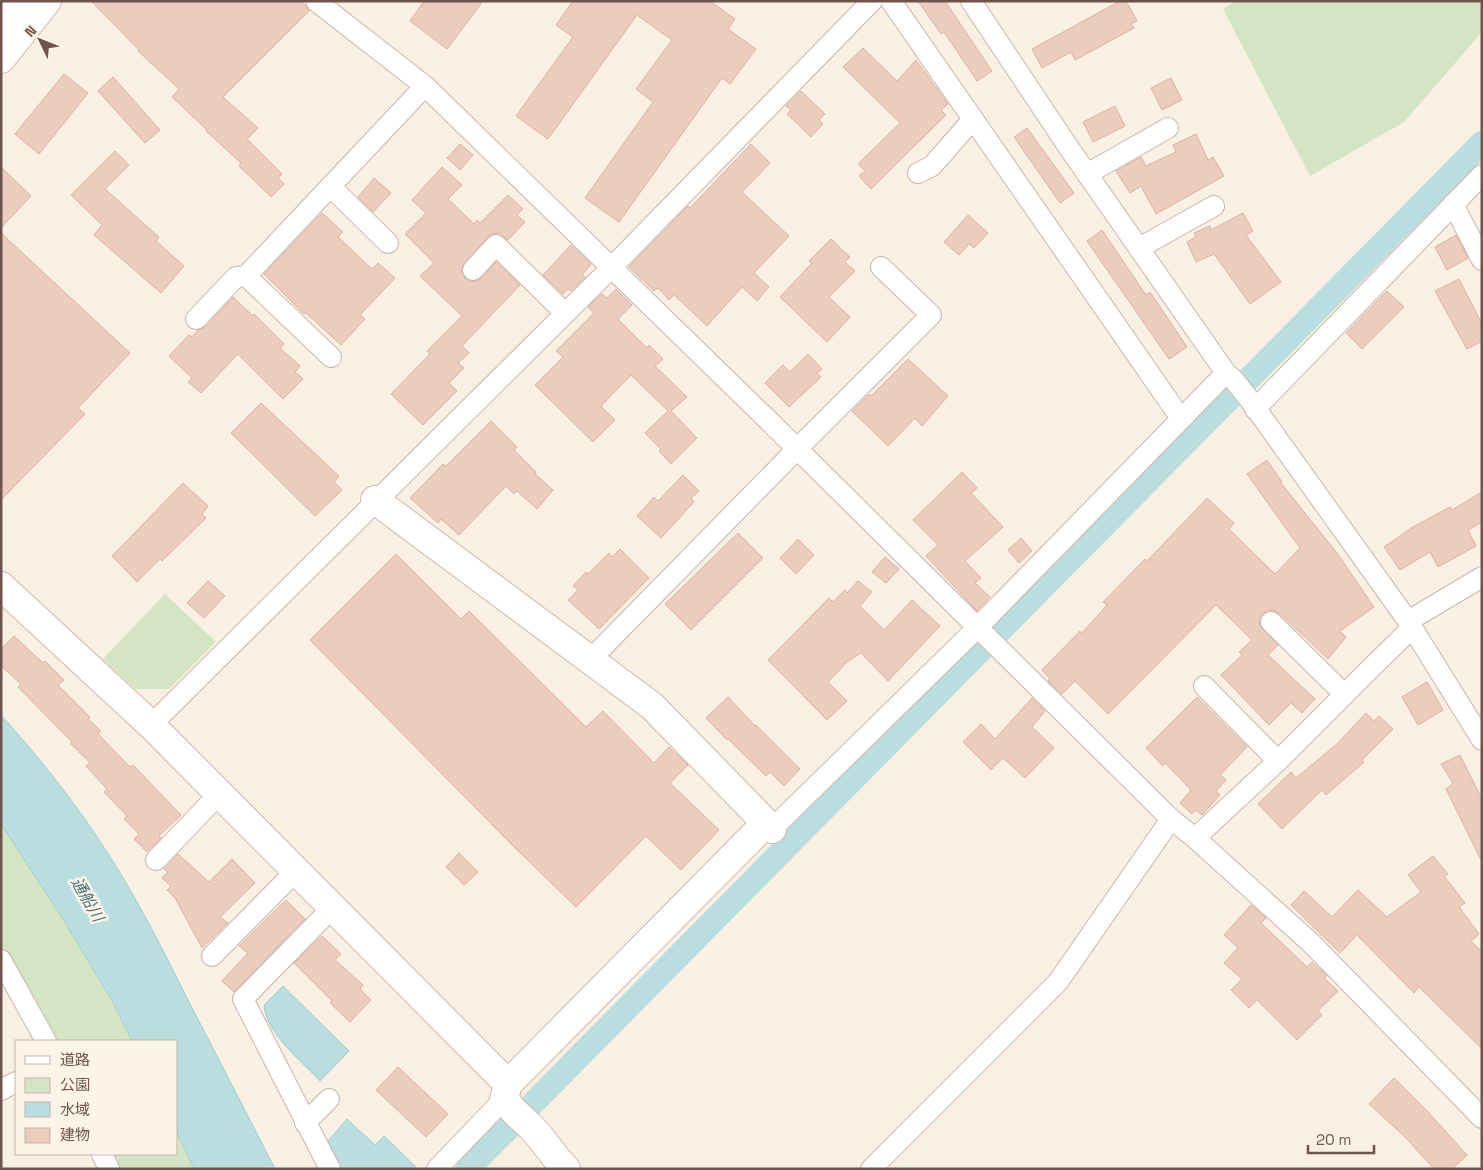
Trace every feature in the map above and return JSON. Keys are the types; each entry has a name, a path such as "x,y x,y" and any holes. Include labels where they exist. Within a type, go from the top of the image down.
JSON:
{"street":[{"path":"1,23 18,1"},
{"path":"1,59 48,1"},
{"path":"316,1 425,86 1171,819 1195,838 1312,944 1482,1118"},
{"path":"151,725 375,500 611,268 872,1"},
{"path":"891,1 1175,410"},
{"path":"971,1 1087,174 1229,376 1252,404 1372,569 1410,625 1482,740"},
{"path":"196,318 236,277 246,276 331,188 425,86"},
{"path":"918,173 932,166 973,119"},
{"path":"1087,174 1168,128"},
{"path":"1252,404 1482,175"},
{"path":"331,188 388,243"},
{"path":"1453,204 1482,260"},
{"path":"1139,248 1214,206"},
{"path":"473,270 496,245 565,313"},
{"path":"590,660 796,449 931,315 881,267"},
{"path":"246,276 331,357"},
{"path":"437,1169 769,826 977,628 1229,376"},
{"path":"375,500 652,706 769,826"},
{"path":"1195,838 1278,761 1410,625 1482,577"},
{"path":"1,586 151,725 333,907 507,1096 566,1169"},
{"path":"1271,622 1344,694"},
{"path":"1204,686 1278,761"},
{"path":"156,860 219,794"},
{"path":"871,1169 1058,982 1171,819"},
{"path":"212,956 296,870"},
{"path":"330,1169 305,1124 244,1000 333,907"},
{"path":"1,960 45,1040"},
{"path":"1,1090 15,1083"},
{"path":"305,1124 329,1099"}],"green space":[{"path":"1236,1 1482,1 1482,32 1404,122 1310,176 1223,9"},
{"path":"165,594 216,642 169,689 135,689 103,659"},
{"path":"1,824 61,916 112,1002 131,1040 50,1040 1,959"},
{"path":"178,1135 194,1169 110,1169 103,1155 178,1155"}],"water":[{"name":"通船川","path":"1,715 62,788 121,874 156,937 275,1169 194,1169 178,1135 178,1040 132,1040 112,1001 61,916 1,824"},
{"path":"283,986 349,1051 320,1081 277,1036 266,1015 264,1005"},
{"path":"347,1119 375,1145 384,1136 417,1168 341,1169 328,1141"}],"building":[{"path":"91,1 301,1 306,6 309,11 223,97 258,128 247,139 282,174 278,178 284,184 271,197 239,166 241,163 172,97 179,89 138,51"},
{"path":"424,1 483,1 447,49 410,21"},
{"path":"573,1 710,1 735,19 728,29 756,49 730,84 722,78 619,222 585,198 653,102 636,89 672,40 637,15 548,139 516,116 573,37 556,25"},
{"path":"918,1 945,1 992,71 977,81 944,32 941,34"},
{"path":"1120,1 1126,1 1137,21 1131,24 1134,28 1075,60 1071,52 1042,68 1032,49"},
{"path":"863,48 897,81 916,60 948,104 941,110 946,115 871,189 859,176 865,171 858,164 900,123 843,67"},
{"path":"64,74 88,93 39,154 15,134"},
{"path":"113,77 160,130 145,143 98,91"},
{"path":"1171,78 1182,100 1162,110 1151,88"},
{"path":"801,91 825,114 819,120 823,124 811,137 787,114 791,110 786,106"},
{"path":"1115,106 1125,126 1093,142 1083,122"},
{"path":"1027,128 1074,193 1060,203 1014,137"},
{"path":"1196,134 1208,160 1213,157 1224,176 1156,214 1141,186 1130,193 1116,171 1141,157 1146,166 1176,152 1173,145"},
{"path":"460,144 473,155 460,170 447,158"},
{"path":"751,144 770,163 742,192 789,236 754,273 769,287 757,301 742,287 707,326 674,295 669,300 658,288 654,291 629,267 688,206 690,208"},
{"path":"115,151 129,165 105,189 159,237 156,241 184,266 161,293 94,235 102,225 71,195"},
{"path":"1,167 31,196 1,228"},
{"path":"442,167 462,185 448,199 474,224 477,220 480,223 508,195 523,209 517,215 525,222 508,240 498,233 488,237 462,267 462,273 465,278 470,281 476,281 482,278 496,262 520,285 462,346 469,353 458,363 464,368 449,383 457,391 423,425 391,394 430,354 427,351 462,316 420,276 434,263 405,234 426,213 412,200"},
{"path":"374,178 391,193 373,212 358,197"},
{"path":"322,213 343,232 338,237 372,269 378,263 395,278 360,315 365,319 341,345 306,313 304,314 264,274"},
{"path":"1243,213 1253,231 1246,235 1281,282 1250,304 1214,254 1196,262 1187,242 1196,237 1194,233 1210,226 1211,230"},
{"path":"968,215 988,233 974,248 969,244 959,255 944,242"},
{"path":"1102,230 1146,295 1150,292 1187,347 1169,359 1087,241"},
{"path":"1,233 130,353 78,408 85,414 1,500"},
{"path":"1456,235 1468,258 1447,270 1435,247"},
{"path":"831,239 850,257 845,262 855,271 829,297 850,317 827,342 780,297 812,263 809,261"},
{"path":"571,245 591,264 582,275 585,277 571,291 568,289 563,294 543,275"},
{"path":"1459,279 1482,324 1482,341 1467,349 1435,291"},
{"path":"616,289 632,305 618,319 647,348 649,345 663,359 655,366 687,397 671,411 697,438 671,464 659,451 661,449 645,433 668,411 631,375 601,406 615,420 593,442 535,385 563,357 556,351 594,313 588,307 602,294 607,298"},
{"path":"1387,291 1404,307 1362,349 1346,333"},
{"path":"233,297 253,316 254,314 284,344 280,348 300,366 295,372 303,379 283,399 238,354 201,393 188,382 192,378 169,356 189,335 192,337 198,330 205,327"},
{"path":"808,354 822,369 817,373 821,377 789,407 765,383 783,365 790,372"},
{"path":"908,359 948,396 922,426 915,418 888,446 852,411 869,394 871,396"},
{"path":"261,403 339,476 334,482 342,490 315,516 231,433"},
{"path":"491,421 517,447 514,450 536,472 535,474 553,490 537,509 517,491 514,494 506,486 459,535 441,519 438,523 410,498 443,464 446,466"},
{"path":"1267,460 1281,483 1337,553 1374,607 1340,631 1346,637 1328,659 1279,613 1268,610 1262,614 1259,619 1260,626 1278,645 1268,655 1315,699 1302,713 1291,703 1269,725 1221,675 1242,655 1239,652 1252,640 1216,605 1108,714 1075,681 1062,694 1048,681 1050,679 1042,670 1080,631 1082,633 1107,605 1103,602 1145,559 1147,561 1207,498 1234,523 1229,529 1275,574 1300,548 1247,474"},
{"path":"962,472 977,488 971,493 1003,527 965,561 981,578 975,583 990,597 977,611 926,556 938,545 913,520"},
{"path":"683,475 699,491 691,498 694,502 661,538 637,516 654,497 658,501"},
{"path":"183,483 208,506 202,514 206,518 162,561 160,559 137,582 112,556"},
{"path":"1482,492 1482,522 1468,530 1476,546 1438,567 1430,552 1400,570 1384,547 1413,527 1450,507 1452,510"},
{"path":"738,533 763,558 691,630 665,604"},
{"path":"1021,538 1032,551 1019,563 1008,550"},
{"path":"798,539 814,555 796,574 780,558"},
{"path":"620,549 649,578 599,629 568,600 578,590 573,586 586,572 588,574 609,553 612,557"},
{"path":"396,554 461,619 469,611 586,727 603,711 654,763 669,747 688,765 670,783 719,830 681,870 646,836 576,907 514,847 310,640"},
{"path":"885,557 899,569 886,583 872,572"},
{"path":"208,581 225,596 204,618 187,603"},
{"path":"858,581 872,592 860,606 884,630 912,600 940,626 888,681 861,653 847,662 828,682 847,701 827,720 768,660 829,598 833,602 845,590 847,593"},
{"path":"14,636 43,663 45,661 64,680 58,685 90,717 88,719 101,731 98,734 130,767 133,765 181,815 159,836 161,838 147,852 134,839 139,834 124,819 127,816 104,792 107,789 86,766 90,763 18,687 21,684 1,666 1,649"},
{"path":"1427,682 1443,710 1418,725 1402,697"},
{"path":"728,697 800,769 784,786 770,772 766,776 706,718"},
{"path":"1197,697 1247,747 1220,775 1226,780 1216,791 1220,795 1202,815 1196,810 1192,814 1180,803 1191,790 1165,763 1163,766 1146,748"},
{"path":"1032,698 1045,711 1032,727 1054,748 1025,778 1003,758 991,770 963,742 981,724 995,739"},
{"path":"1366,713 1374,721 1379,716 1393,729 1362,760 1364,762 1326,795 1322,790 1282,829 1258,804 1291,772 1296,778 1338,743"},
{"path":"1460,755 1482,799 1482,862 1446,789 1453,783 1441,764"},
{"path":"459,853 478,872 464,885 446,867"},
{"path":"178,854 209,882 232,859 255,883 220,917 228,923 202,948 175,898 167,890 171,886 162,878 168,872 164,869"},
{"path":"1433,856 1448,874 1444,876 1465,903 1459,907 1479,934 1471,941 1482,952 1482,1049 1419,987 1414,993 1357,935 1340,953 1291,905 1304,891 1332,917 1358,890 1387,917 1421,892 1408,875"},
{"path":"286,900 305,919 234,992 222,981 248,953 239,946"},
{"path":"1251,905 1266,918 1261,923 1307,967 1312,962 1327,976 1324,978 1338,991 1318,1011 1322,1015 1297,1040 1257,1000 1249,1008 1231,990 1242,979 1224,963 1238,948 1224,935"},
{"path":"322,936 341,954 335,960 363,985 360,989 371,1000 350,1022 294,963"},
{"path":"398,1067 448,1114 426,1137 376,1090"},
{"path":"1394,1078 1467,1155 1452,1169 1434,1169 1405,1137 1369,1104"}],"waterway":[{"path":"468,1169 1482,143"}]}
